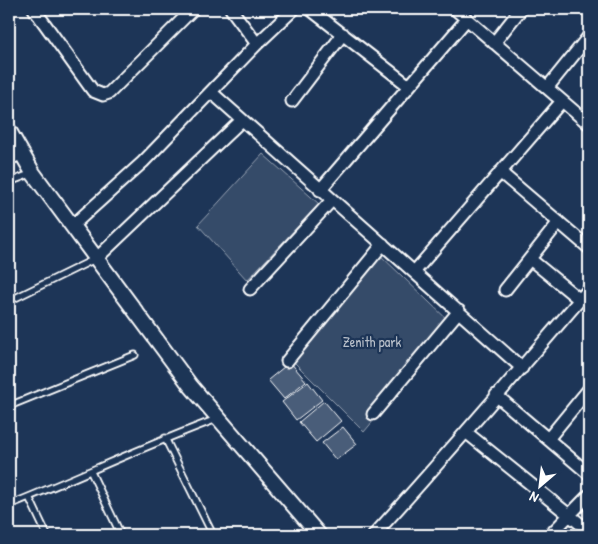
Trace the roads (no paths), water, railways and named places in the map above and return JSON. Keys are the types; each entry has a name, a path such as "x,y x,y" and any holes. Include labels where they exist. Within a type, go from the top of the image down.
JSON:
{"street":[{"path":"34,9 93,91 103,95 109,93 193,9"},
{"path":"231,9 256,44"},
{"path":"72,226 143,162 256,44 294,9"},
{"path":"310,9 409,86"},
{"path":"455,9 589,124"},
{"path":"494,43 522,9"},
{"path":"320,190 467,19"},
{"path":"292,101 343,34"},
{"path":"547,88 589,36"},
{"path":"211,92 320,190 415,271 522,368"},
{"path":"415,271 562,101"},
{"path":"97,258 242,120"},
{"path":"9,130 33,173 217,418 319,535"},
{"path":"500,172 589,248"},
{"path":"250,289 332,200"},
{"path":"505,290 559,222"},
{"path":"287,361 383,244"},
{"path":"530,259 580,300"},
{"path":"374,535 467,433 496,395 522,368 589,289"},
{"path":"373,414 459,311"},
{"path":"548,439 589,389"},
{"path":"496,395 589,474"},
{"path":"467,433 572,515 589,531"},
{"path":"550,535 572,515 589,495"}],"lane":[{"path":"9,162 24,156"},
{"path":"9,182 33,173"},
{"path":"9,301 97,258"},
{"path":"9,406 135,355"},
{"path":"9,505 91,472 165,438 217,418"},
{"path":"165,438 213,535"},
{"path":"91,472 121,535"},
{"path":"29,497 47,535"}],"park label":[{"name":"Zenith park","path":"372,342"}]}
